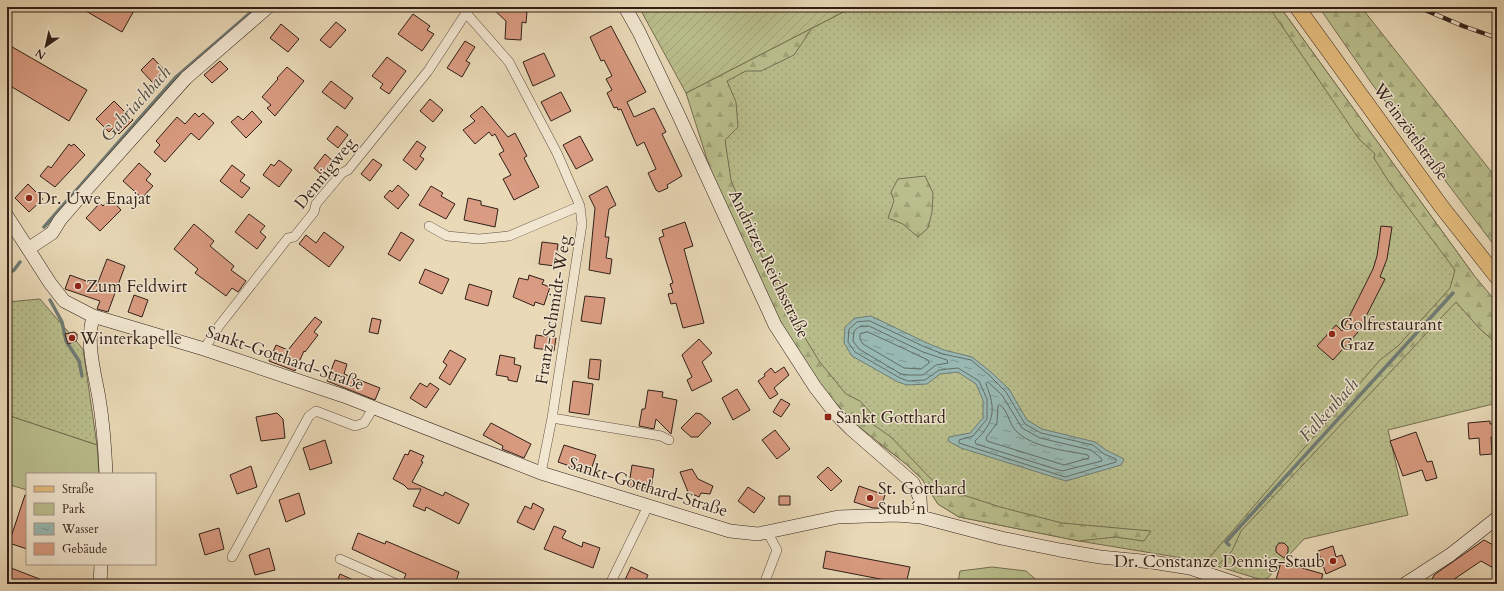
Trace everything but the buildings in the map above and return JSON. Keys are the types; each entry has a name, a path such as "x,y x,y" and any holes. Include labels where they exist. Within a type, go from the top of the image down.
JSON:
{"main road":[{"path":"28,249 52,233 60,220 186,78 268,7"},
{"name":"Andritzer Reichsstraße","path":"625,7 639,32 679,116 775,325 815,387 835,412 851,429 913,482 920,498 921,517"},
{"name":"Weinzöttlstraße","path":"1297,7 1441,206 1497,277"},
{"name":"Sankt-Gotthard-Straße","path":"7,216 50,283 64,301 93,316 204,349 374,407 502,459 541,473 730,531 744,533 768,533 822,519 845,516 896,515 921,517"},
{"path":"93,316 90,338 91,359 102,420 106,473"},
{"path":"921,517 1001,538 1053,549 1190,568 1238,584"},
{"path":"1405,584 1450,555 1497,518"},
{"path":"100,584 101,565"}],"street":[{"name":"Franz-Schmidt-Weg","path":"468,10 509,62 557,153 580,206 582,224 552,418 541,473"},
{"name":"Dennigweg","path":"204,349 219,326 288,238 294,237 314,212 316,204 342,173 348,170 428,71 468,10"},
{"name":"Franz-Schmidt-Weg","path":"429,226 447,236 479,239 509,236 580,206"},
{"name":"Sankt-Gotthard-Straße","path":"232,557 309,416 316,411 355,426 364,423 374,407"},
{"path":"552,418 661,436 669,440"},
{"path":"610,584 648,506"},
{"path":"764,584 777,550 768,533"},
{"path":"340,559 397,584"}],"green space":[{"path":"639,7 853,7 686,93"},
{"path":"853,7 1280,7 1473,274 1479,328 1497,344 1497,403 1388,430 1408,515 1304,539 1265,581 1217,566 1203,565 1188,559 1079,541 959,517 938,504 922,479 906,464 880,444 816,381 686,93"},
{"path":"1269,7 1280,7 1473,274 1497,303 1497,344 1479,328 1456,302 1241,531 1232,551 1217,566 1203,565 1380,360 1398,346 1450,288 1455,270 1389,182 1374,158 1375,154 1359,139"},
{"path":"1319,7 1361,7 1497,179 1497,249 1372,84"},
{"path":"812,28 794,55 761,71 746,71 727,81 736,102 738,127 725,140 731,180 759,250 790,313 819,361 846,394 860,401 871,413 868,421 891,437 930,478 945,489 1000,507 1062,523 1151,531 1144,541 1115,537 1079,541 959,517 938,504 922,479 906,464 853,422 816,381 779,319 713,178 686,93"},
{"path":"925,176 933,193 932,212 928,228 918,237 903,224 888,218 894,201 891,192 898,179"},
{"path":"40,299 83,349 97,445 7,415 7,302"},
{"path":"7,415 97,445 99,473 26,473 26,490 7,484"},
{"path":"992,567 1026,571 1041,584 959,584 958,582 960,571"}],"water":[{"path":"871,316 944,350 972,357 1009,389 1027,420 1042,429 1095,442 1106,450 1124,459 1121,465 1066,481 961,448 948,441 949,437 970,433 983,418 983,400 976,384 958,372 940,374 927,384 907,385 898,382 852,356 844,343 845,327 855,318"}],"waterway":[{"name":"Gabriachbach","path":"44,227 176,77 257,7"},
{"name":"Gabriachbach","path":"7,274 14,270 20,262"},
{"name":"Falkenbach","path":"1229,545 1226,542 1453,293"},
{"path":"50,300 62,322 66,341 79,361 82,376"}],"railway":[{"path":"1418,7 1463,26 1497,38"}],"place":[{"name":"Dr. Uwe Enajat","path":"29,198"},
{"name":"Zum Feldwirt","path":"78,286"},
{"name":"Golfrestaurant Graz","path":"1332,334"},
{"name":"Winterkapelle","path":"72,338"},
{"name":"Sankt Gotthard","path":"828,417"},
{"name":"St. Gotthard Stub´n","path":"870,498"},
{"name":"Dr. Constanze Dennig-Staub","path":"1333,561"}]}
